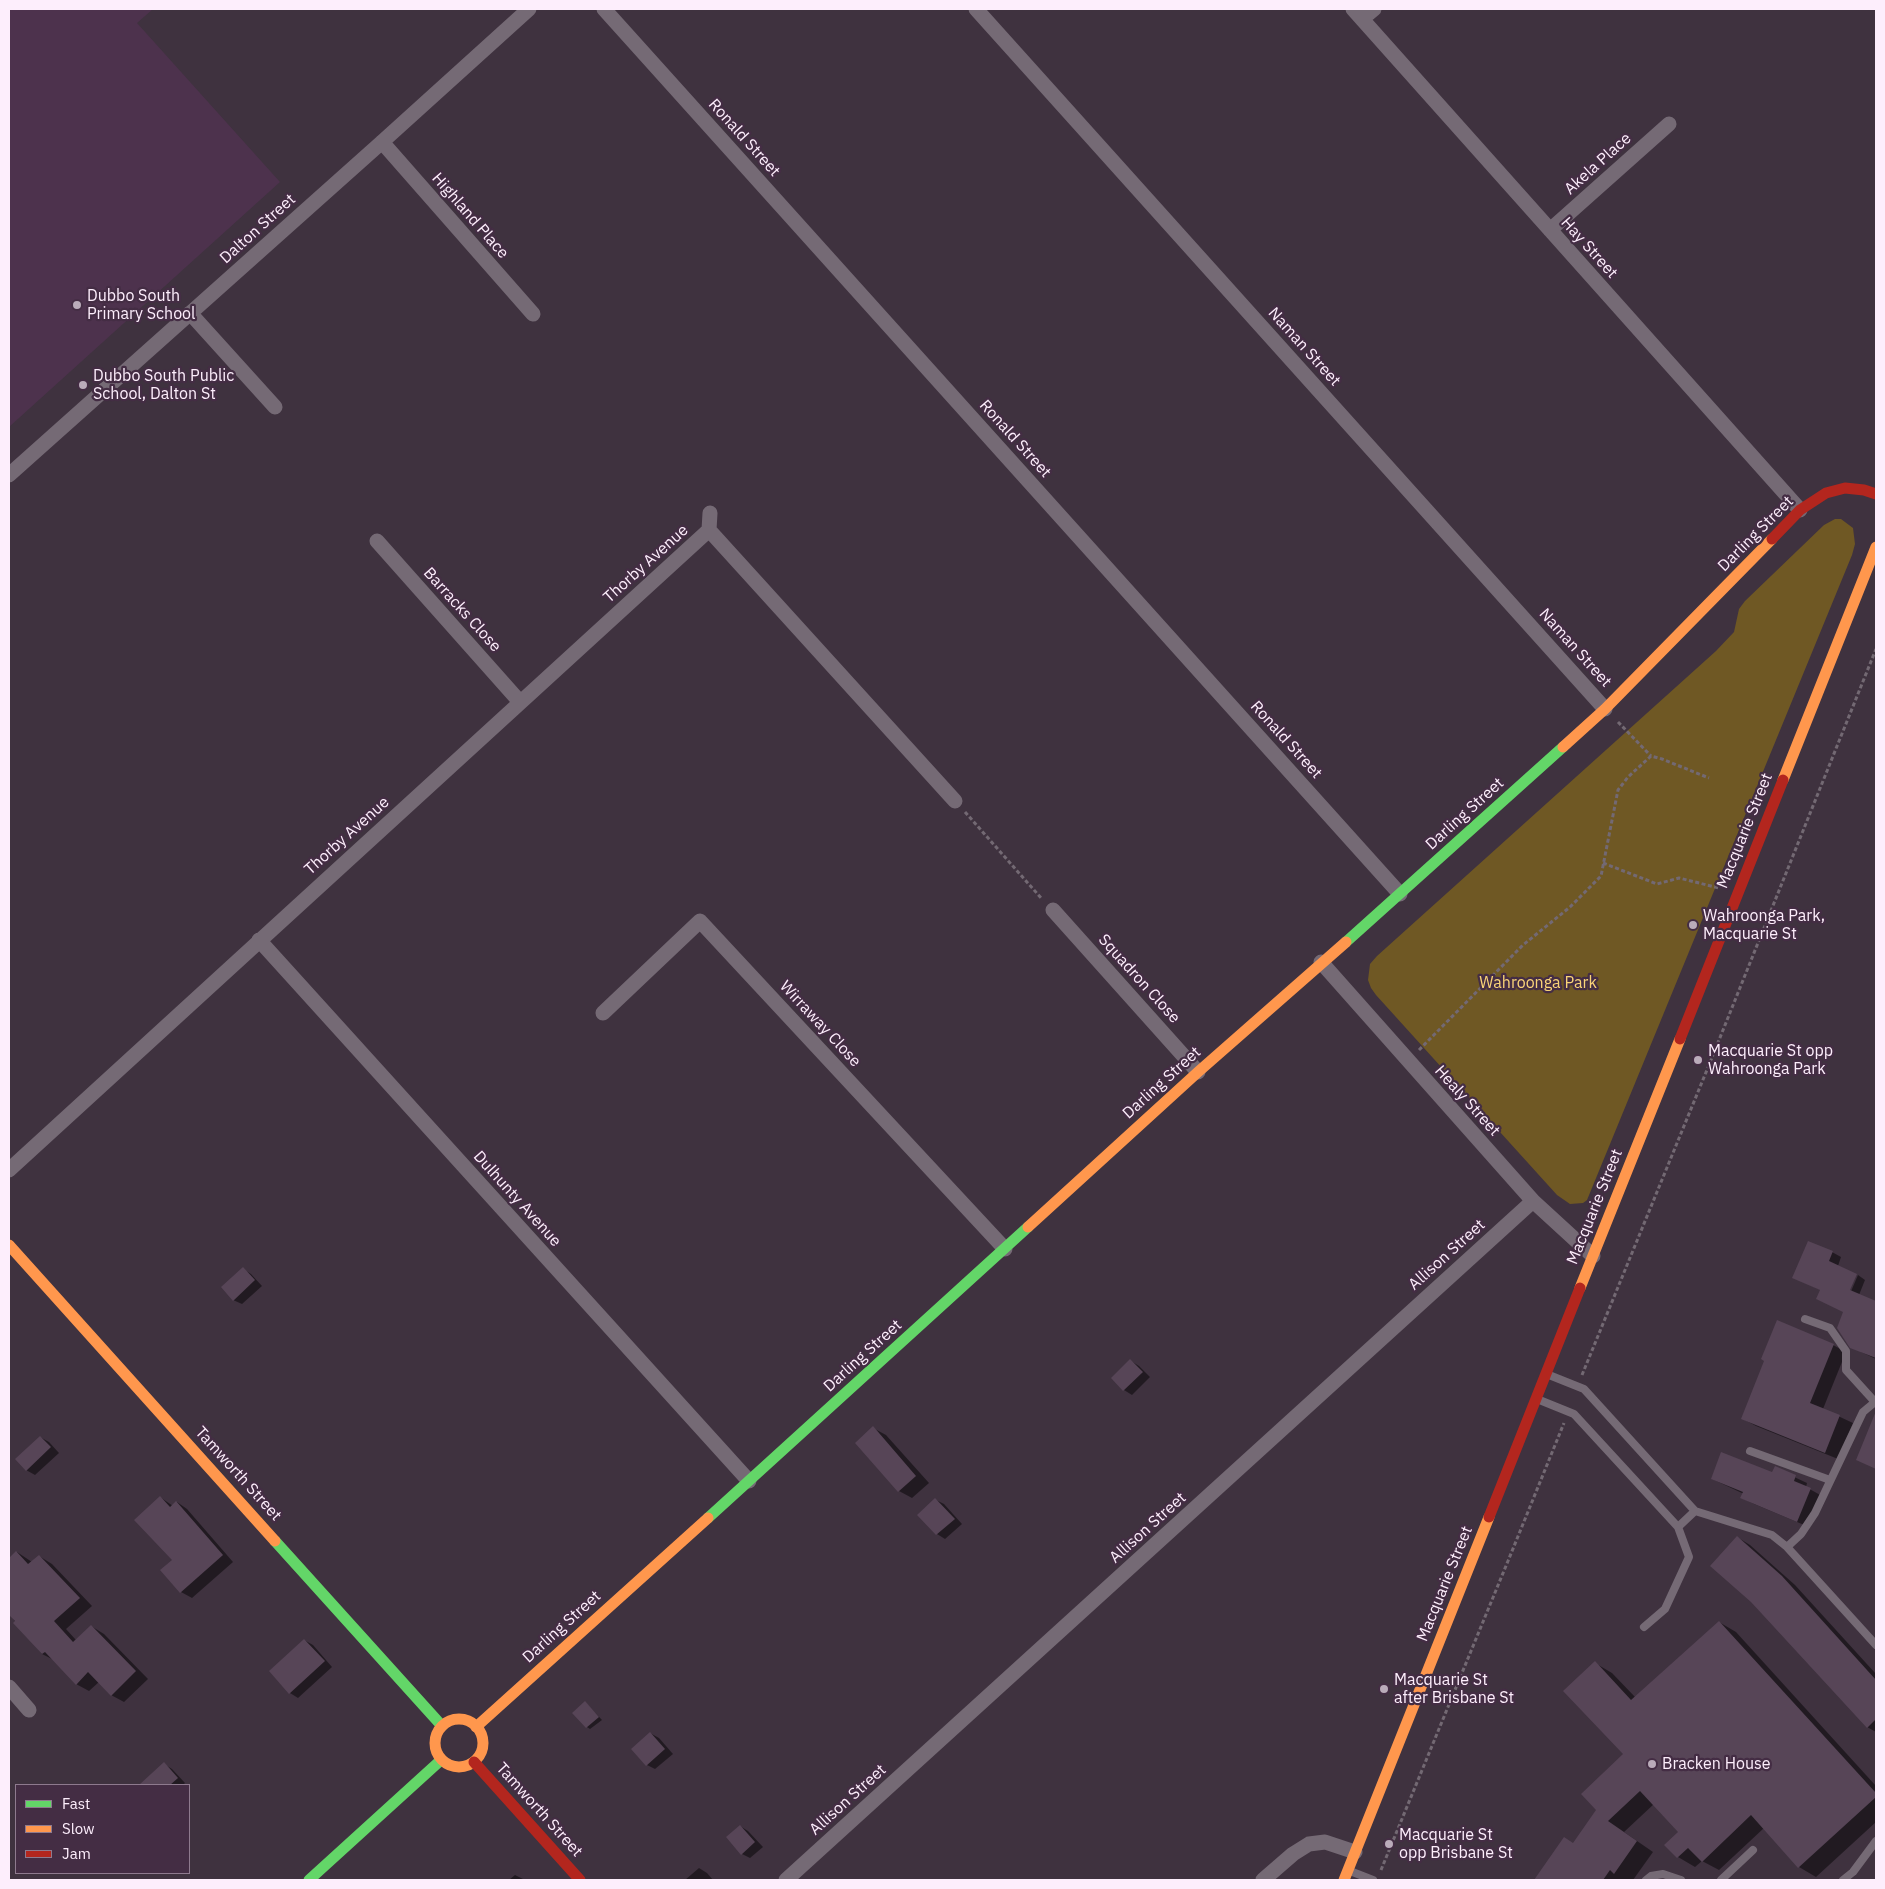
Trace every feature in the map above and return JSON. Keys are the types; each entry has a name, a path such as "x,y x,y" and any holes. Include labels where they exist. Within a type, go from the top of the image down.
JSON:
{"street":[{"name":"Dalton Street","path":"9,474 382,142 528,9"},
{"name":"Ronald Street","path":"604,9 1400,894"},
{"name":"Naman Street","path":"976,9 1606,709"},
{"path":"1358,14 1374,9"},
{"name":"Hay Street","path":"1358,14 1800,510"},
{"name":"Akela Place","path":"1550,230 1669,124"},
{"name":"Highland Place","path":"382,142 532,314"},
{"path":"190,313 276,407"},
{"name":"Darling Street","path":"476,1727 1198,1072 1606,709 1800,510 1826,493 1845,488 1864,490 1876,494"},
{"name":"Thorby Avenue","path":"9,1170 709,530 710,513"},
{"name":"Thorby Avenue","path":"709,530 955,801"},
{"name":"Barracks Close","path":"377,541 520,702"},
{"name":"Macquarie Street","path":"1346,1877 1876,547"},
{"name":"Squadron Close","path":"1053,910 1198,1072"},
{"name":"Wirraway Close","path":"603,1013 700,921 1005,1249"},
{"name":"Dulhunty Avenue","path":"259,940 749,1481"},
{"name":"Healy Street","path":"1321,962 1533,1201 1593,1256"},
{"name":"Allison Street","path":"786,1880 1533,1201"},
{"name":"Tamworth Street","path":"9,1245 442,1726"},
{"path":"9,1687 29,1710"},
{"path":"463,1720 476,1727 483,1741 479,1756 474,1762 461,1767 447,1764 442,1760 435,1746 435,1739 442,1726 448,1722 463,1720"},
{"path":"309,1880 442,1760"},
{"name":"Tamworth Street","path":"474,1762 580,1880"},
{"path":"1263,1880 1293,1854 1309,1844 1325,1842 1355,1852"}],"lane":[{"path":"1787,1547 1801,1534 1815,1513 1863,1412 1876,1403 1846,1370 1846,1351 1830,1328 1805,1319"},
{"path":"1547,1374 1584,1389 1695,1511 1772,1535 1787,1547 1876,1645"},
{"path":"1537,1399 1574,1414 1678,1527 1689,1557 1665,1609 1644,1627"},
{"path":"1750,1451 1830,1480"},
{"path":"1678,1527 1695,1511"},
{"path":"1843,1880 1853,1872 1876,1841"},
{"path":"1720,1880 1753,1850"},
{"path":"1646,1880 1651,1876 1663,1874 1681,1880"},
{"path":"1346,1877 1373,1880"}],"path":[{"path":"1578,1386 1876,649"},
{"path":"1606,709 1651,756 1709,778"},
{"path":"1408,1061 1523,945 1570,907 1601,876 1618,790 1628,777 1651,756"},
{"path":"955,801 1053,910"},
{"path":"1603,863 1657,884 1679,878 1738,892"},
{"path":"1380,1871 1568,1412"}],"shaded area":[{"name":"Dubbo South Primary School","path":"9,9 153,9 137,23 280,182 9,427"}],"green space":[{"name":"Wahroonga Park","path":"1835,519 1841,519 1853,528 1855,544 1852,555 1587,1200 1583,1203 1570,1204 1557,1195 1376,995 1368,980 1370,964 1716,651 1734,632 1739,609 1745,601 1824,525"}],"building":[{"path":"1808,1241 1833,1251 1829,1261 1857,1274 1850,1290 1876,1301 1876,1358 1850,1348 1837,1328 1843,1312 1816,1299 1820,1290 1792,1278"},
{"path":"243,1267 255,1280 233,1301 221,1287"},
{"path":"1777,1320 1834,1344 1810,1403 1840,1415 1825,1453 1741,1419 1764,1361 1761,1359"},
{"path":"1130,1359 1143,1372 1123,1391 1111,1378"},
{"path":"1876,1411 1876,1469 1856,1460"},
{"path":"873,1426 916,1476 898,1492 855,1443"},
{"path":"40,1436 51,1447 26,1471 15,1459"},
{"path":"1721,1452 1772,1472 1775,1466 1796,1475 1794,1481 1811,1488 1797,1522 1740,1498 1743,1492 1711,1479"},
{"path":"160,1496 170,1507 176,1501 223,1555 180,1593 160,1570 172,1560 134,1520"},
{"path":"935,1498 955,1519 936,1535 917,1515"},
{"path":"1737,1536 1782,1576 1876,1680 1876,1719 1867,1728 1751,1602 1710,1566"},
{"path":"16,1551 28,1564 39,1555 80,1598 54,1621 73,1642 91,1625 136,1671 111,1696 88,1672 76,1685 45,1652 42,1654 13,1623 15,1621 9,1615 9,1558"},
{"path":"1719,1621 1876,1793 1876,1797 1798,1868 1751,1815 1702,1862 1688,1848 1677,1858 1664,1845 1678,1832 1640,1791 1608,1821 1637,1841 1614,1874 1610,1870 1603,1880 1534,1880 1564,1837 1573,1843 1596,1810 1581,1794 1623,1754 1563,1691 1595,1661 1631,1700"},
{"path":"304,1639 325,1661 289,1694 269,1671"},
{"path":"585,1701 599,1717 586,1728 572,1713"},
{"path":"650,1732 665,1749 646,1766 631,1749"},
{"path":"164,1762 178,1778 171,1784 140,1784"},
{"path":"740,1825 755,1842 741,1855 726,1837"}],"traffic: fast":[{"path":"1346,942 1563,747"},
{"path":"708,1518 1028,1227"},
{"path":"275,1541 442,1726"},
{"path":"309,1880 441,1760"}],"traffic: slow":[{"path":"1563,747 1605,709 1772,539"},
{"path":"1783,780 1876,547"},
{"path":"1028,1227 1198,1072 1346,942"},
{"path":"1580,1288 1680,1039"},
{"path":"9,1245 275,1541"},
{"path":"1344,1880 1489,1517"},
{"path":"476,1727 708,1518"},
{"path":"459,1719 468,1721 476,1726 481,1734 483,1743 481,1752 476,1760 468,1765 459,1767 450,1765 442,1760 437,1752 435,1743 437,1734 442,1726 450,1721 459,1719"}],"traffic: jam":[{"path":"1772,539 1800,510 1826,493 1845,488 1864,490 1876,494"},
{"path":"1680,1039 1783,780"},
{"path":"1489,1517 1580,1288"},
{"path":"474,1762 580,1880"}],"place":[{"name":"Dubbo South Primary School","path":"77,305"},
{"name":"Dubbo South Public School, Dalton St","path":"83,385"},
{"name":"Wahroonga Park, Macquarie St","path":"1693,925"},
{"name":"Macquarie St opp Wahroonga Park","path":"1698,1060"},
{"name":"Macquarie St after Brisbane St","path":"1384,1689"},
{"name":"Bracken House","path":"1652,1764"},
{"name":"Macquarie St opp Brisbane St","path":"1389,1844"}]}
